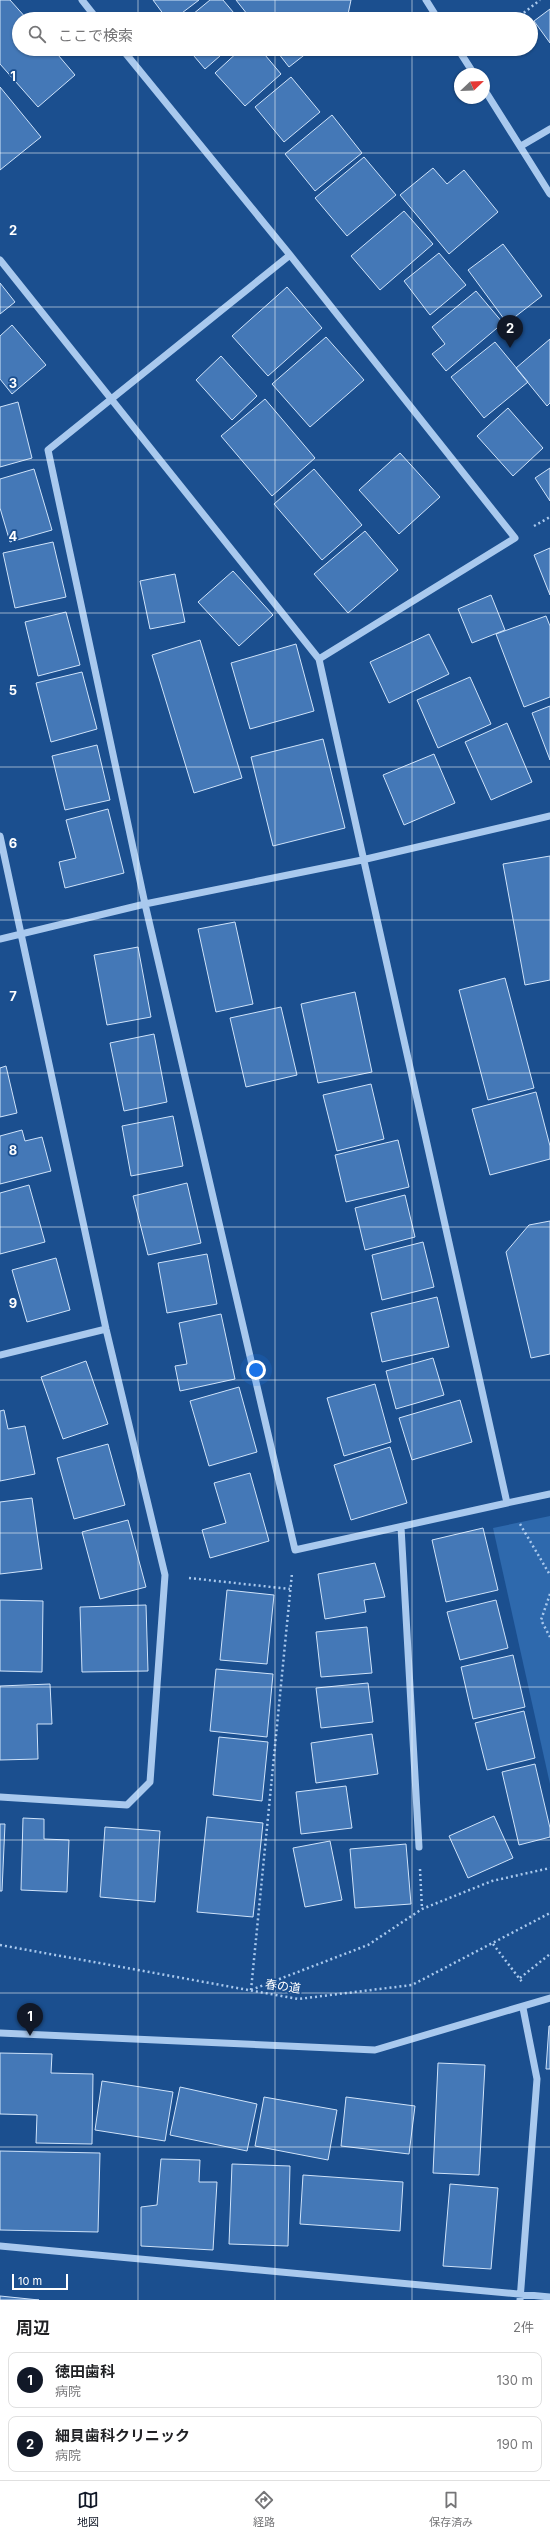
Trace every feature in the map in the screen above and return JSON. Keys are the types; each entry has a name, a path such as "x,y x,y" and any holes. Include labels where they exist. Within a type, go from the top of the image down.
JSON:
{"street":[{"path":"82,0 91,12"},
{"path":"426,0 434,12"},
{"path":"128,56 290,256 515,538 320,659"},
{"path":"462,56 470,68"},
{"path":"490,98 522,146 550,194"},
{"path":"522,146 550,129"},
{"path":"290,256 111,397 48,450 145,904 295,1550 550,1494"},
{"path":"0,260 320,659 362,860 507,1503"},
{"path":"0,939 145,904 362,860 550,816"},
{"path":"0,836 20,935 106,1329 164,1575 150,1782 127,1805 0,1797"},
{"path":"0,1355 106,1329"},
{"path":"401,1526 419,1847"},
{"path":"0,2033 375,2050 523,2008 550,1998"},
{"path":"521,2297 537,2079 523,2008"},
{"path":"0,2246 521,2297 550,2297"}],"path":[{"path":"525,12 540,0"},
{"path":"507,1503 550,1575"},
{"path":"295,1550 251,1990 368,1945 422,1909 492,1881 550,1868"},
{"path":"164,1575 290,1589"},
{"path":"550,1594 541,1620 550,1637"},
{"path":"419,1847 422,1909"},
{"name":"春の道","path":"0,1945 298,1999 412,1985 494,1944 550,1913"},
{"path":"494,1944 538,2003"},
{"path":"520,1978 550,1954"}],"shaded area":[{"path":"550,1516 550,1784 493,1528"}],"building":[{"path":"0,0 10,0 21,12 12,12 12,56 59,56 75,75 38,107 0,64"},
{"path":"153,0 199,0 183,12 162,12"},
{"path":"210,0 223,0 233,12 195,12"},
{"path":"236,0 351,0 348,12 245,12"},
{"path":"550,9 550,43 538,26 538,18"},
{"path":"194,56 220,56 205,69"},
{"path":"233,56 266,56 281,74 245,106 215,73"},
{"path":"280,56 303,56 289,67"},
{"path":"291,77 320,112 284,142 255,107"},
{"path":"0,87 41,137 0,170"},
{"path":"332,115 362,153 315,191 285,154"},
{"path":"364,157 396,195 347,236 315,198"},
{"path":"433,168 447,184 464,170 498,212 449,254 400,195"},
{"path":"404,211 433,244 380,290 351,256"},
{"path":"503,244 542,296 507,323 468,270"},
{"path":"439,253 466,285 430,315 404,281"},
{"path":"0,283 15,302 0,314"},
{"path":"287,287 322,328 268,376 232,336"},
{"path":"476,291 503,323 446,371 432,354 445,344 432,327"},
{"path":"12,325 46,365 12,394 0,379 0,336"},
{"path":"326,337 364,380 310,427 272,384"},
{"path":"550,339 550,403 547,406 516,368"},
{"path":"495,342 528,382 484,418 451,377"},
{"path":"221,356 257,396 232,420 196,380"},
{"path":"265,399 315,458 272,496 221,436"},
{"path":"18,402 32,458 0,467 0,407"},
{"path":"508,408 543,448 513,476 477,436"},
{"path":"400,453 440,497 399,534 359,490"},
{"path":"550,468 550,501 535,478"},
{"path":"34,469 52,530 10,542 0,508 0,479"},
{"path":"314,469 362,525 322,560 274,504"},
{"path":"365,531 398,570 348,613 314,574"},
{"path":"53,542 66,597 15,608 3,553"},
{"path":"550,548 550,595 534,555"},
{"path":"233,571 273,615 239,646 198,602"},
{"path":"175,574 185,622 150,629 140,581"},
{"path":"491,595 505,630 472,643 458,609"},
{"path":"66,612 80,665 38,676 25,622"},
{"path":"546,616 550,626 550,697 524,707 496,634"},
{"path":"429,634 449,674 389,703 370,662"},
{"path":"200,640 242,778 194,793 152,655"},
{"path":"296,644 314,711 250,729 231,663"},
{"path":"82,672 97,729 51,742 36,683"},
{"path":"470,677 491,724 438,748 417,700"},
{"path":"550,706 550,760 532,713"},
{"path":"507,723 532,782 491,800 465,742"},
{"path":"323,739 345,828 273,846 251,757"},
{"path":"97,745 110,800 65,810 52,756"},
{"path":"434,754 455,803 404,825 383,775"},
{"path":"108,809 124,873 65,888 59,862 76,858 66,820"},
{"path":"550,856 550,980 525,985 503,864"},
{"path":"235,922 253,1004 216,1012 198,929"},
{"path":"138,947 151,1017 107,1025 94,955"},
{"path":"505,978 534,1088 488,1100 459,990"},
{"path":"355,992 372,1072 318,1083 301,1004"},
{"path":"281,1007 297,1075 246,1087 230,1018"},
{"path":"154,1034 167,1102 124,1111 110,1043"},
{"path":"6,1066 17,1113 0,1117 0,1068"},
{"path":"371,1084 384,1139 337,1151 323,1095"},
{"path":"536,1092 550,1146 550,1159 490,1175 472,1109"},
{"path":"173,1116 183,1166 131,1176 122,1126"},
{"path":"22,1130 25,1141 42,1137 51,1171 0,1184 0,1136"},
{"path":"398,1140 409,1187 346,1202 335,1155"},
{"path":"187,1183 201,1243 148,1255 133,1196"},
{"path":"29,1185 45,1242 0,1254 0,1193"},
{"path":"405,1195 415,1237 365,1250 355,1208"},
{"path":"550,1221 550,1354 531,1358 506,1252 529,1225"},
{"path":"423,1242 434,1287 382,1300 372,1255"},
{"path":"207,1254 217,1304 167,1313 158,1263"},
{"path":"56,1258 70,1310 27,1322 12,1270"},
{"path":"437,1297 449,1347 382,1362 371,1313"},
{"path":"221,1314 235,1379 180,1391 175,1366 187,1364 179,1323"},
{"path":"433,1358 444,1395 396,1409 386,1371"},
{"path":"86,1361 108,1424 63,1439 41,1377"},
{"path":"375,1384 391,1442 344,1456 327,1398"},
{"path":"239,1387 257,1452 209,1466 190,1401"},
{"path":"460,1400 472,1442 412,1460 399,1418"},
{"path":"4,1410 8,1429 25,1426 35,1474 0,1481 0,1411"},
{"path":"108,1444 125,1505 74,1519 57,1458"},
{"path":"390,1447 407,1503 351,1520 334,1465"},
{"path":"250,1473 269,1541 210,1558 202,1530 226,1523 214,1483"},
{"path":"32,1498 42,1569 0,1574 0,1502"},
{"path":"128,1520 146,1587 100,1599 82,1532"},
{"path":"483,1528 498,1590 446,1602 432,1540"},
{"path":"375,1563 385,1597 364,1600 366,1612 325,1619 318,1574"},
{"path":"227,1590 274,1595 267,1664 220,1660"},
{"path":"0,1600 43,1601 42,1672 0,1671"},
{"path":"496,1600 508,1648 460,1660 447,1612"},
{"path":"146,1605 148,1671 82,1672 80,1607"},
{"path":"367,1627 372,1673 321,1677 316,1632"},
{"path":"513,1655 525,1707 473,1719 461,1667"},
{"path":"216,1669 273,1674 267,1737 210,1731"},
{"path":"368,1683 373,1722 321,1728 316,1688"},
{"path":"50,1684 52,1724 37,1724 38,1759 0,1760 0,1686"},
{"path":"524,1711 535,1758 487,1770 475,1723"},
{"path":"372,1734 378,1774 316,1783 311,1743"},
{"path":"219,1737 268,1742 262,1801 213,1795"},
{"path":"535,1764 550,1828 550,1837 519,1845 502,1772"},
{"path":"346,1786 352,1828 301,1834 296,1792"},
{"path":"494,1816 513,1858 468,1878 449,1836"},
{"path":"207,1817 263,1823 253,1917 197,1912"},
{"path":"23,1818 44,1819 44,1839 69,1840 67,1892 21,1890"},
{"path":"0,1824 5,1824 2,1891 0,1891"},
{"path":"105,1827 160,1831 155,1902 100,1897"},
{"path":"330,1841 342,1900 305,1907 293,1848"},
{"path":"406,1844 411,1904 355,1908 350,1849"},
{"path":"549,2026 550,2069 546,2069"},
{"path":"0,2053 52,2054 51,2073 93,2074 92,2144 36,2143 37,2115 0,2114"},
{"path":"438,2063 485,2065 479,2175 433,2173"},
{"path":"102,2081 173,2092 165,2141 95,2130"},
{"path":"180,2087 257,2104 247,2151 170,2135"},
{"path":"264,2097 337,2110 328,2160 255,2146"},
{"path":"346,2097 415,2106 409,2154 341,2146"},
{"path":"0,2151 100,2153 98,2232 0,2230"},
{"path":"161,2159 200,2160 199,2182 217,2182 213,2250 141,2246 141,2207 157,2205"},
{"path":"232,2164 290,2166 288,2246 229,2244"},
{"path":"303,2175 403,2182 400,2231 300,2224"},
{"path":"450,2184 498,2188 491,2269 443,2266"},
{"path":"0,2296 39,2300 0,2300"}],"place":[{"name":"細貝歯科クリニック","path":"510,348"},
{"name":"徳田歯科","path":"30,2036"}]}
